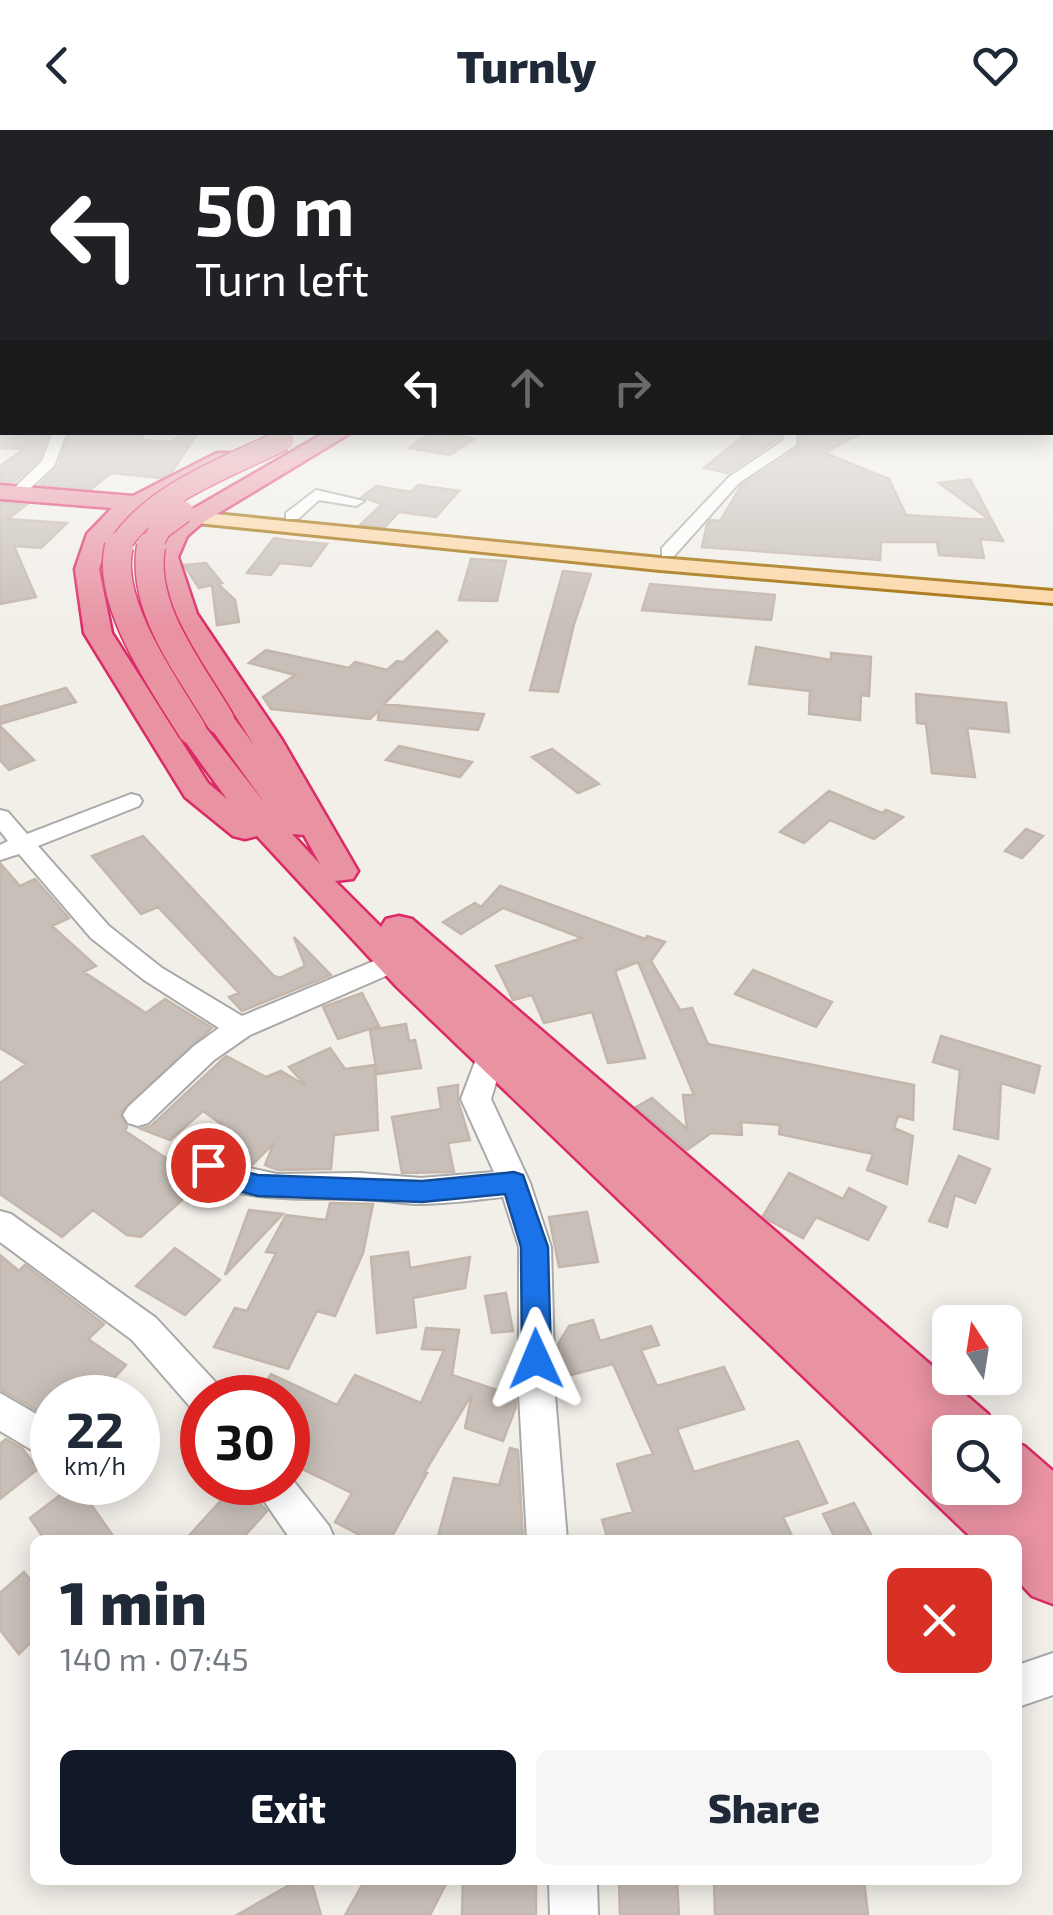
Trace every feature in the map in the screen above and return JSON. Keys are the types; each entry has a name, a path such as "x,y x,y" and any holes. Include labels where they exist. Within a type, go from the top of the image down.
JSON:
{"highway":[{"path":"108,505 225,461"},
{"path":"245,461 181,494 133,526 118,546 116,578 134,624 206,725 238,795 335,884 394,962 932,1462"},
{"path":"291,461 201,513 176,532 166,557 184,614 267,740 335,884"},
{"path":"108,505 192,473"},
{"path":"166,557 243,518 244,488"},
{"path":"6,495 201,513"},
{"path":"108,505 88,569 98,633 196,790 335,884 422,950 949,1415"},
{"path":"1022,1480 1053,1508"},
{"path":"977,1505 1010,1535"},
{"path":"1022,1547 1053,1575"}],"main road":[{"path":"201,513 1053,593"},
{"path":"243,518 292,516 1053,593"}],"street":[{"path":"6,495 48,461"},
{"path":"668,552 734,480 762,461"},
{"path":"292,516 316,496 356,501"},
{"path":"0,853 131,801"},
{"path":"0,817 100,932 153,974 240,1028"},
{"path":"138,1115 204,1053 240,1028 394,962"},
{"path":"491,1054 476,1100 514,1183 535,1247 537,1395 547,1535"},
{"path":"208,1165 232,1179 258,1185 325,1190 352,1186 422,1191 514,1183"},
{"path":"0,1224 144,1329 185,1375"},
{"path":"0,1410 30,1430"},
{"path":"287,1505 310,1535"},
{"path":"1022,1685 1053,1674"},
{"path":"573,1885 574,1915"}],"building":[{"path":"7,461 36,461 14,482 0,481 0,466"},
{"path":"60,461 179,461 172,472 160,478 111,473 91,489 40,485"},
{"path":"712,461 745,461 728,473 704,468"},
{"path":"778,461 845,461 889,479 906,515 990,520 939,483 970,479 1003,541 980,539 984,558 939,555 937,542 881,542 880,560 702,547 707,524 720,521 741,486"},
{"path":"418,485 459,491 436,517 399,512 385,527 360,525 382,504 362,497 376,486 411,492"},
{"path":"0,503 26,505 8,519 67,523 41,548 14,546 36,597 0,604"},
{"path":"274,538 327,544 311,566 280,563 271,575 247,573"},
{"path":"471,559 506,561 497,601 459,600"},
{"path":"206,563 222,583 218,584 235,600 239,622 217,625 212,585 199,588 184,565"},
{"path":"563,571 591,574 558,692 530,690"},
{"path":"650,584 775,595 771,620 642,610"},
{"path":"437,631 447,641 384,704 484,714 478,730 378,720 379,710 370,719 271,709 263,697 295,675 249,663 266,650 349,668 355,662 387,670 397,661 403,662"},
{"path":"756,647 831,660 831,653 871,657 869,696 861,695 860,720 809,714 810,691 749,684"},
{"path":"66,688 76,702 0,724 0,707"},
{"path":"916,694 1006,703 1009,732 967,728 975,777 932,773 926,724 917,723"},
{"path":"0,726 34,760 9,770 0,760"},
{"path":"399,746 472,762 460,777 386,760"},
{"path":"552,749 599,784 578,793 532,757"},
{"path":"829,791 882,813 886,810 903,817 874,839 830,820 804,843 780,832"},
{"path":"1026,829 1043,836 1022,858 1005,851"},
{"path":"143,836 274,976 280,978 305,966 294,937 331,975 242,1011 229,997 239,993 158,907 141,914 92,856"},
{"path":"0,863 20,886 35,879 69,918 52,926 96,966 84,972 146,1013 165,999 212,1028 120,1113 125,1131 202,1182 141,1237 127,1235 93,1210 62,1237 0,1194 0,1083 26,1064 0,1048"},
{"path":"500,886 645,939 647,936 665,942 651,961 680,1010 692,1008 708,1044 914,1085 913,1120 898,1116 894,1128 913,1136 907,1184 867,1170 873,1154 779,1134 780,1125 741,1122 742,1135 711,1133 687,1150 636,1107 652,1098 687,1129 683,1095 694,1095 638,962 615,971 645,1058 608,1063 592,1012 544,1023 532,995 513,1000 496,966 582,938 503,908 461,934 443,922 475,903 481,907"},
{"path":"753,970 832,1002 816,1027 735,994"},
{"path":"362,993 379,1026 338,1039 323,1007"},
{"path":"406,1024 409,1041 415,1040 421,1068 377,1074 370,1030"},
{"path":"941,1036 1040,1066 1034,1093 1001,1083 998,1139 954,1129 960,1070 933,1062"},
{"path":"330,1048 345,1069 375,1065 378,1130 334,1135 331,1169 278,1170 265,1165 274,1143 252,1165 228,1157 225,1153 238,1136 203,1111 170,1140 141,1129 151,1126 226,1056 266,1077 281,1071 306,1086 289,1067"},
{"path":"458,1085 458,1101 470,1140 448,1143 454,1172 402,1173 392,1117 441,1109 438,1088"},
{"path":"959,1156 990,1169 975,1203 955,1195 947,1227 929,1221"},
{"path":"789,1173 843,1199 849,1188 886,1207 868,1240 816,1217 803,1238 763,1216"},
{"path":"330,1203 373,1204 363,1253 335,1316 317,1311 288,1369 214,1347 235,1308 247,1311 276,1253 266,1252 286,1215 326,1220"},
{"path":"249,1210 283,1214 225,1275"},
{"path":"587,1212 598,1262 559,1267 549,1217"},
{"path":"175,1248 220,1280 185,1315 136,1286"},
{"path":"408,1252 410,1268 470,1257 465,1288 413,1298 416,1327 377,1333 371,1257"},
{"path":"0,1255 19,1271 25,1265 104,1324 88,1339 126,1365 117,1375 30,1375 30,1406 0,1389"},
{"path":"506,1293 513,1331 492,1333 485,1296"},
{"path":"593,1320 600,1341 651,1326 659,1345 641,1350 657,1386 724,1367 744,1409 677,1429 694,1472 798,1441 827,1503 783,1517 792,1535 606,1535 602,1520 633,1512 617,1464 653,1454 613,1364 567,1376 557,1346 569,1326"},
{"path":"426,1328 459,1330 452,1375 515,1396 516,1407 503,1441 465,1428 472,1394 424,1473 393,1535 360,1535 335,1522 352,1493 310,1473 310,1392 337,1405 355,1375 421,1403 444,1350 422,1349"},
{"path":"6,1439 22,1448 30,1458 30,1475 0,1499 0,1444"},
{"path":"510,1448 518,1450 523,1535 438,1535 454,1478 499,1485"},
{"path":"854,1503 871,1535 834,1535 823,1514"},
{"path":"47,1505 91,1505 112,1535 42,1535 30,1518"},
{"path":"217,1505 261,1505 267,1511 245,1535 190,1535"},
{"path":"24,1572 30,1580 30,1643 19,1654 0,1630 0,1593"},
{"path":"289,1885 312,1885 321,1915 237,1915"},
{"path":"362,1885 445,1885 430,1915 345,1915"},
{"path":"463,1885 536,1885 536,1915 462,1915"},
{"path":"619,1885 677,1885 679,1915 620,1915"},
{"path":"714,1885 865,1885 868,1915 715,1915"}],"route":[{"path":"208,1165 232,1179 258,1185 325,1190 352,1186 422,1191 514,1183 535,1247 536,1359"}]}
